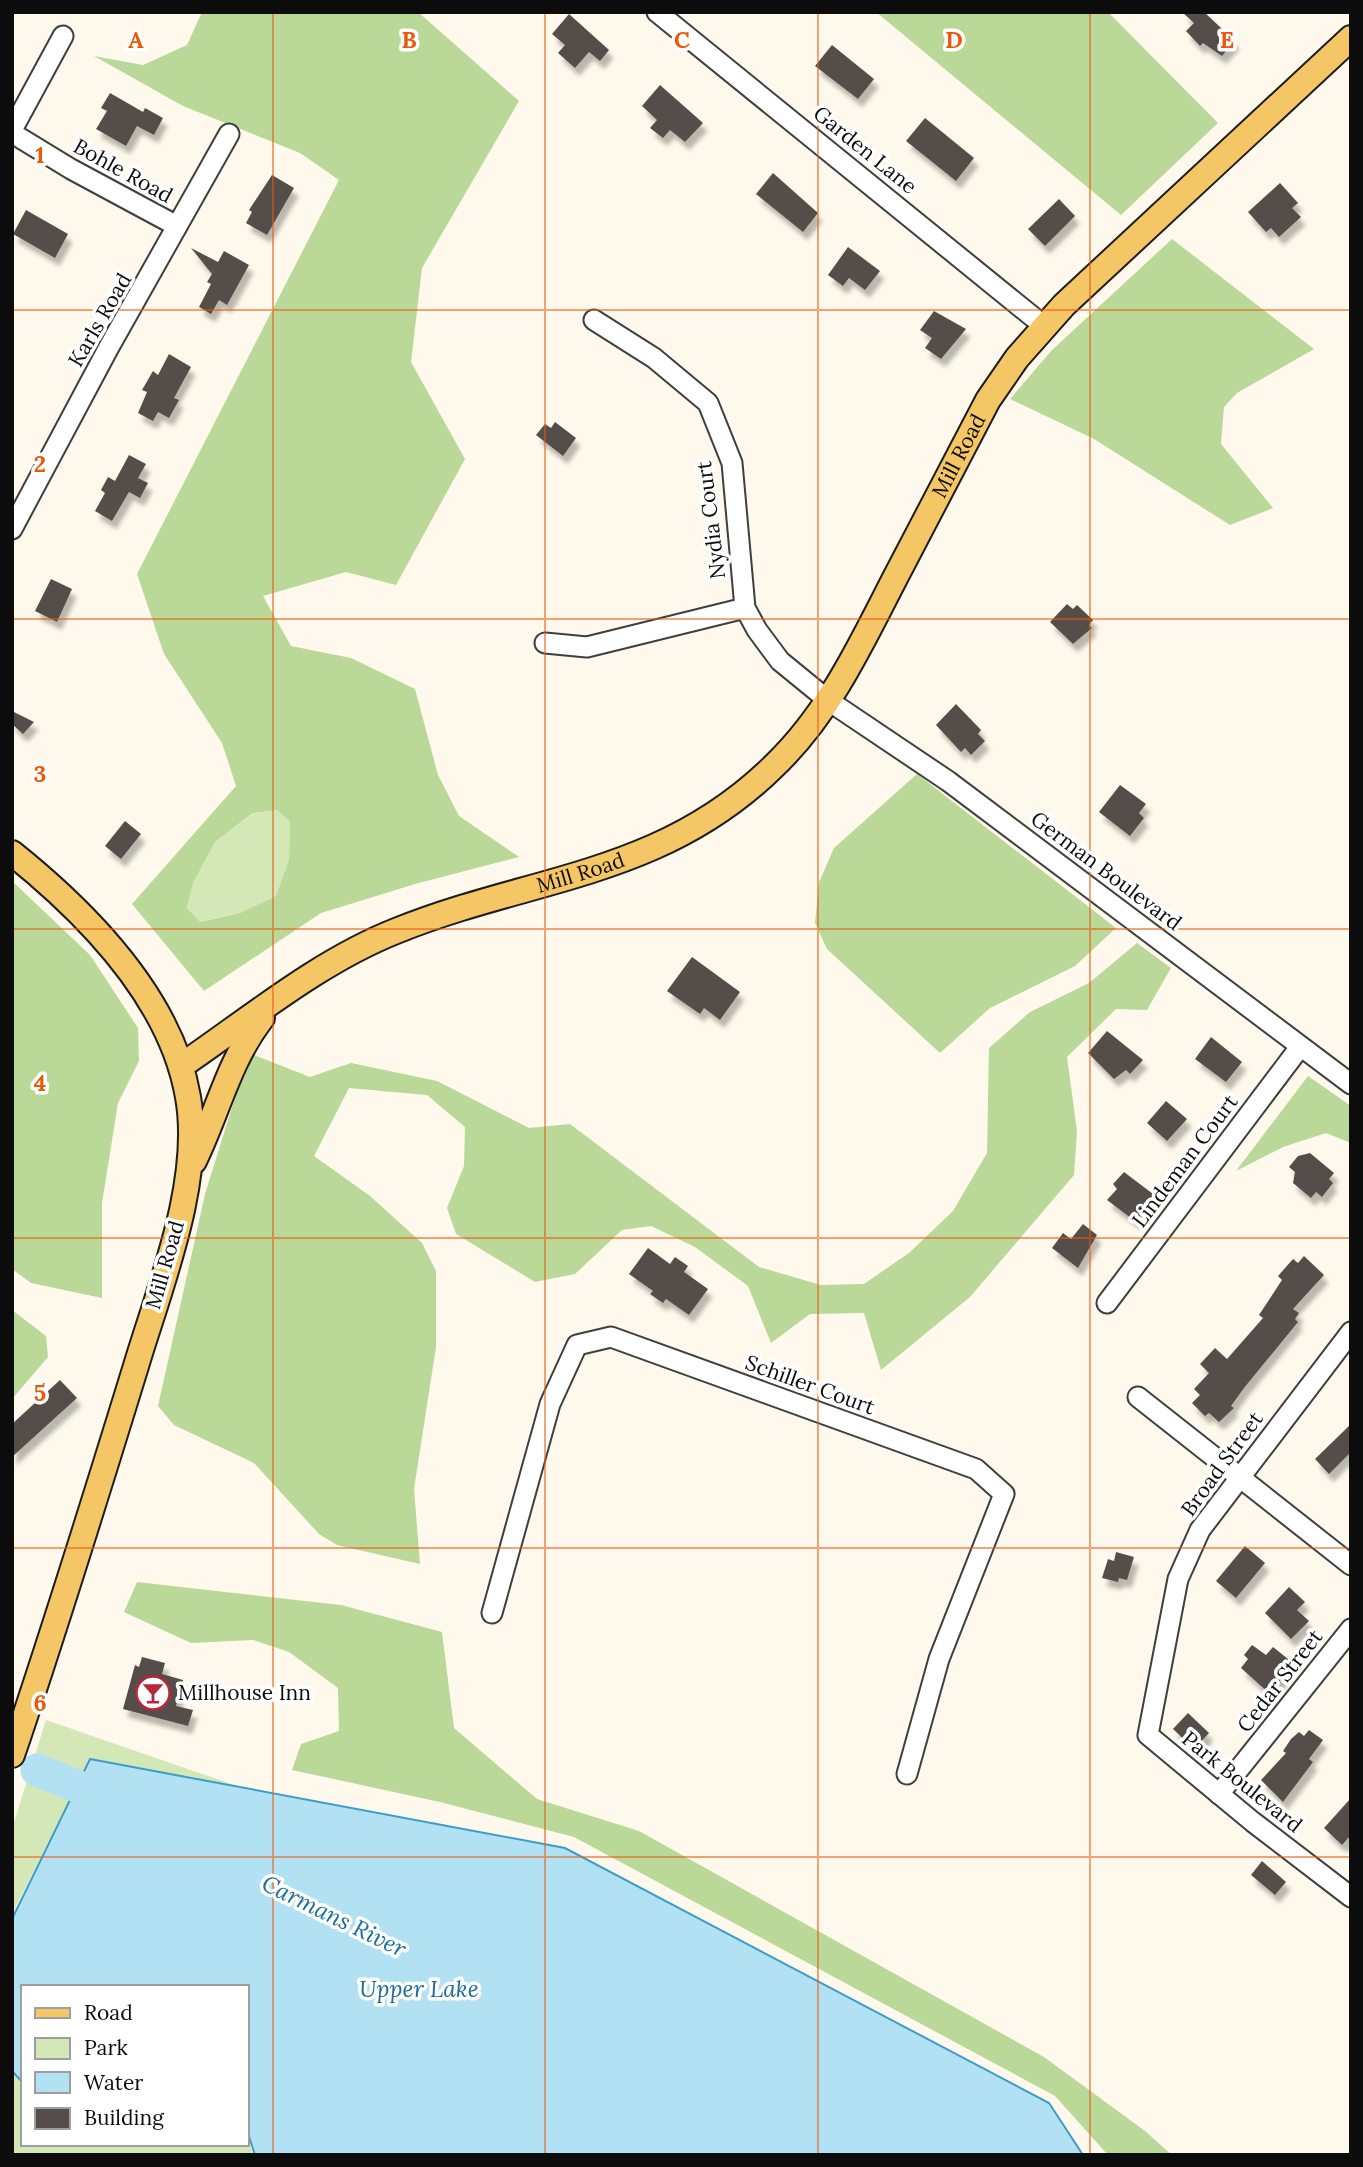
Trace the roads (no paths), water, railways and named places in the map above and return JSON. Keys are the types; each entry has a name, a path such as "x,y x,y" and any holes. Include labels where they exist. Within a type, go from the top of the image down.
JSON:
{"main road":[{"name":"Mill Road","path":"12,1755 94,1509 173,1239 187,1176 192,1123 181,1066 278,998 393,932 600,869 688,830 738,797 767,773 829,701 988,400 1044,326 1351,38"},
{"path":"12,853 74,906 109,944 166,1029 181,1066"},
{"path":"187,1176 208,1132 220,1093 240,1049 278,998"}],"street":[{"name":"Garden Lane","path":"657,12 1044,326"},
{"path":"12,132 63,36"},
{"name":"Bohle Road","path":"12,132 71,169 177,226"},
{"name":"Karls Road","path":"12,529 109,347 229,134"},
{"name":"Nydia Court","path":"594,320 654,358 708,403 732,463 745,608 757,630 780,661 829,701"},
{"path":"545,643 587,647 745,608"},
{"name":"German Boulevard","path":"829,701 948,781 1351,1084"},
{"name":"Lindeman Court","path":"1107,1303 1300,1047"},
{"name":"Broad Street","path":"1156,1682 1178,1579 1200,1530 1351,1332"},
{"name":"Schiller Court","path":"492,1613 550,1404 577,1345 611,1337 976,1469 1003,1494 939,1658 907,1774"},
{"path":"1138,1397 1351,1565"},
{"name":"Cedar Street","path":"1219,1794 1351,1629"},
{"name":"Park Boulevard","path":"1156,1682 1148,1735 1351,1897"}],"water":[{"name":"Upper Lake","path":"90,1759 565,1848 1049,2103 1083,2155 255,2155 248,2133 248,1985 21,1985 21,2081 12,2071 12,1919"}],"waterway":[{"name":"Carmans River","path":"37,1770 79,1787 118,1808"}],"place":[{"name":"Millhouse Inn","path":"153,1693"}]}
